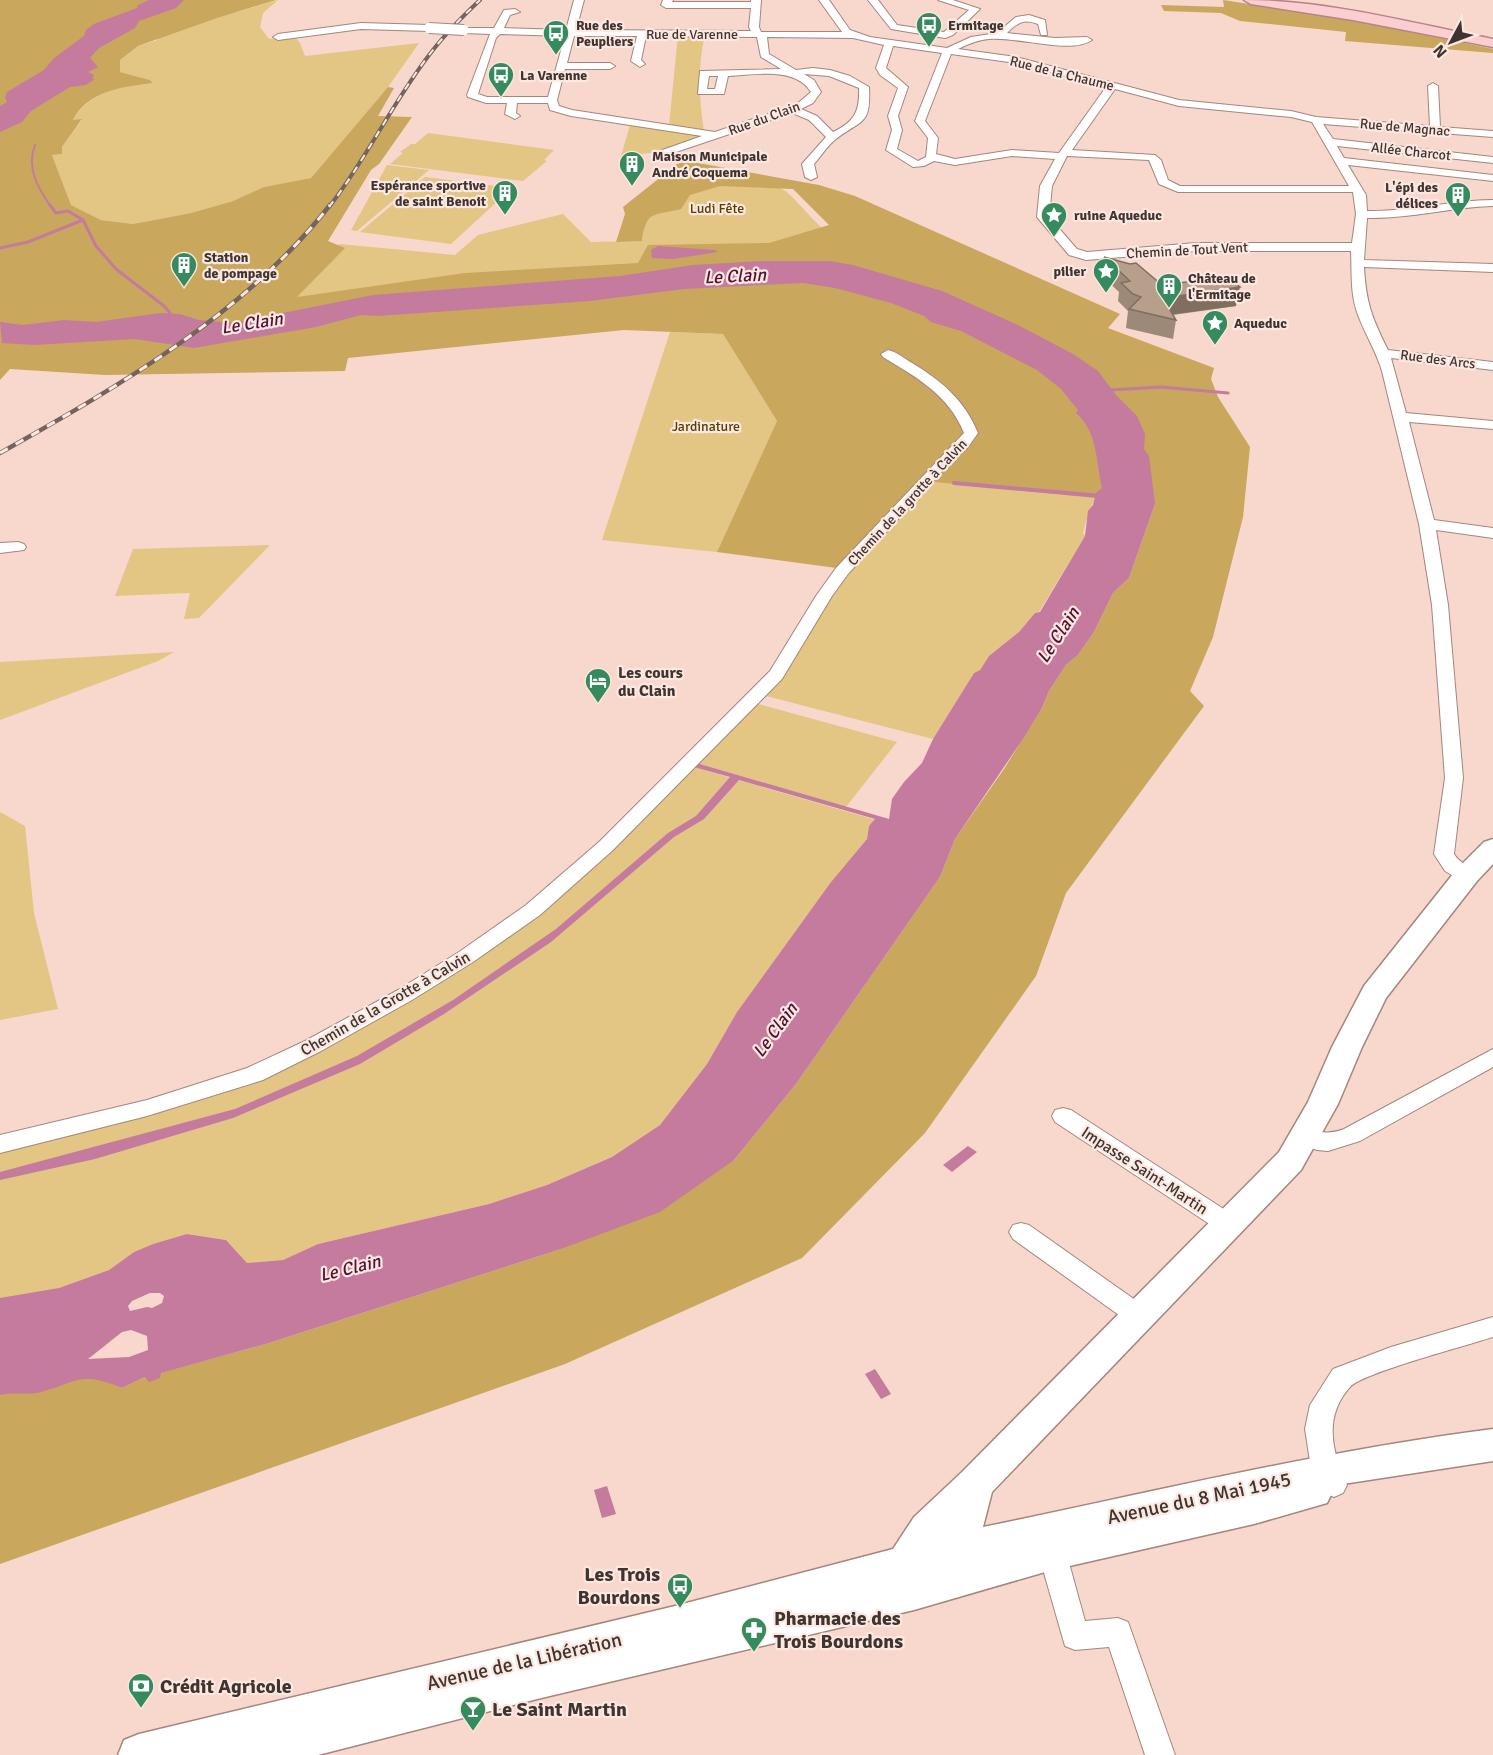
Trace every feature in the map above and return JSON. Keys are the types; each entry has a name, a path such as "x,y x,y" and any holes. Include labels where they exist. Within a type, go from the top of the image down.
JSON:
{"main road":[{"path":"1251,0 1493,41"},
{"path":"1281,0 1493,41"},
{"path":"910,1577 927,1529 975,1484 1290,1161 1323,1104 1347,1047 1374,993 1467,875 1493,848"},
{"name":"Avenue du 8 Mai 1945","path":"910,1577 1052,1552 1254,1507 1330,1478 1423,1454 1493,1445"},
{"name":"Avenue du 8 Mai 1945","path":"959,1549 1169,1506 1330,1478 1493,1461"},
{"path":"910,1577 959,1549 975,1484"},
{"name":"Avenue de la Libération","path":"139,1755 671,1626 910,1577"},
{"name":"Avenue de la Libération","path":"238,1755 546,1677 910,1577"}],"street":[{"path":"579,0 552,106 564,112 717,135"},
{"path":"668,0 666,5 756,3"},
{"path":"824,0 833,0"},
{"path":"824,0 850,34"},
{"path":"873,0 892,26 916,32 949,34 975,9 943,0"},
{"name":"Rue du Clain","path":"658,155 792,109 809,101 816,92 810,82 764,55 762,36 754,27 756,3"},
{"path":"515,12 507,12 498,32 492,37 472,94 484,100 552,100"},
{"path":"1001,34 1011,22 1025,19 1042,22 1044,33"},
{"name":"Rue de Varenne","path":"278,37 361,26 498,32 850,34"},
{"path":"640,64 636,62 642,34"},
{"name":"Rue de la Chaume","path":"850,34 885,44 1016,60 1187,105 1294,115 1316,120"},
{"path":"933,157 930,154 933,138 920,121 947,52 969,40 1001,34 1069,42 1087,40"},
{"name":"Rue de Varenne","path":"811,35 885,44"},
{"path":"885,44 881,68 884,73 903,87 893,116 897,130 891,150 909,163 920,164 933,157 955,162 1012,153 1151,157 1156,160 1165,185 1178,189 1357,189"},
{"path":"561,66 610,66"},
{"path":"723,73 825,70 864,87 866,110 859,120 832,136 808,164 811,177"},
{"name":"Chemin de Tout Vent","path":"1113,85 1063,154 1046,186 1043,217 1073,252 1086,256 1196,247 1357,247"},
{"path":"1433,86 1435,129"},
{"path":"513,100 510,114 515,116"},
{"path":"792,109 813,118 832,136"},
{"path":"1316,120 1357,189 1362,214 1357,247 1359,295 1364,315 1383,353 1402,417 1427,524 1440,605 1454,778 1444,854 1452,867 1467,875"},
{"name":"Rue de Magnac","path":"1316,120 1493,134"},
{"name":"Allée Charcot","path":"1328,142 1493,160"},
{"path":"1339,161 1493,178"},
{"path":"1362,214 1397,215 1465,203 1493,203"},
{"path":"1357,262 1493,268"},
{"name":"Rue des Arcs","path":"1383,353 1493,366"},
{"name":"Chemin de la grotte à Calvin","path":"837,577 937,468 966,442 971,433 962,412 943,390 888,354"},
{"path":"1402,417 1493,425"},
{"path":"1427,524 1493,533"},
{"path":"0,548 18,547"},
{"name":"Chemin de la Grotte à Calvin","path":"0,1144 153,1107 255,1074 313,1046 405,995 466,957 533,910 606,846 690,760 751,702 793,653 837,577"},
{"path":"1304,1137 1320,1143 1331,1143 1353,1136 1493,1057"},
{"name":"Impasse Saint-Martin","path":"1063,1116 1228,1224"},
{"path":"1021,1233 1139,1316"},
{"path":"1330,1478 1318,1430 1323,1405 1342,1377 1391,1358 1493,1327"},
{"path":"1052,1552 1075,1636 1118,1632 1160,1755"}],"green space":[{"path":"278,0 263,13 260,27 269,39 294,36 300,43 305,56 419,43 388,87 311,178 264,187 233,201 191,213 133,224 101,220 71,205 52,155 62,154 62,147 82,120 73,120 88,102 108,92 153,83 150,80 120,72 120,60 138,46 158,40 147,29 237,12"},
{"path":"678,35 705,35 700,83 704,131 669,126"},
{"path":"630,125 709,135 659,152 621,156"},
{"path":"428,133 554,150 544,160 547,161 523,181 390,164 403,153 400,152 411,144 415,144"},
{"path":"387,165 429,170 357,231 351,230"},
{"name":"Ludi Fête","path":"709,171 762,181 782,189 821,227 844,243 291,306 298,273 340,244 455,255 478,235 563,214 591,242 642,241 645,222 649,217"},
{"path":"425,177 512,188 451,244 360,232"},
{"path":"803,283 835,288 890,303 924,316 931,322 961,331 1037,371 1061,389 1078,410 1076,413 1088,429 1095,448 1102,488 1088,515 1083,533 1085,536 1039,612 1035,613 1019,632 989,656 980,670 974,673 933,739 758,694 793,653 821,600 837,577 937,468 966,442 971,433 962,413 943,390 888,354 868,347 758,322 569,309 559,303 684,289"},
{"name":"Jardinature","path":"670,332 723,334 777,421 717,552 602,540"},
{"path":"270,545 199,618 184,619 190,593 115,596 133,549"},
{"path":"174,652 158,661 0,720 0,662"},
{"path":"751,702 897,742 846,807 693,762"},
{"path":"690,766 876,820 869,826 867,839 831,882 737,1012 707,1064 660,1125 612,1157 547,1185 489,1204 318,1244 283,1260 247,1263 226,1240 188,1234 153,1244 134,1252 109,1270 59,1288 0,1332 0,1147 255,1074 466,957"},
{"path":"0,812 25,826 34,913 58,1009 0,1020"}],"shaded area":[{"path":"0,0 276,0 138,46 120,60 120,72 150,80 153,83 130,86 97,96 80,110 73,120 82,119 62,147 62,154 52,155 71,205 101,220 133,224 191,213 233,201 264,187 311,178 388,87 394,88 378,116 412,117 379,164 371,170 328,241 345,248 297,297 465,273 638,263 648,245 769,243 829,225 793,189 720,186 690,195 681,209 652,216 646,224 642,241 616,242 625,214 623,207 677,164 687,161 819,185 855,196 1120,314 1108,328 1214,368 1211,379 1218,397 1250,447 1243,517 1213,637 1190,691 1204,706 1066,893 1036,976 925,1133 802,1258 565,1364 0,1564 0,1332 79,1378 98,1378 122,1388 145,1377 269,1343 558,1250 734,1160 796,1084 940,877 955,839 1004,769 1066,665 1078,655 1094,632 1113,593 1129,578 1155,504 925,481 844,569 717,552 777,421 723,334 624,330 348,358 345,371 105,375 10,369 0,380"},
{"path":"1223,0 1349,19 1493,49 1493,53 1345,41 1346,32 1240,21 1221,13 1164,11 1161,5 1224,7"}],"water":[{"path":"149,0 184,0 176,8 139,21 135,28 99,48 90,58 98,67 88,72 94,75 92,79 95,79 86,85 70,87 31,111 22,122 0,132 0,106 7,102 5,98 7,92 44,70 54,58 84,36 86,30 94,24 137,8 138,5"},
{"path":"658,246 718,252 673,259 652,258 651,250"},
{"name":"Le Clain","path":"761,261 829,261 853,265 942,291 1018,325 1073,354 1098,371 1116,395 1137,416 1145,434 1144,449 1149,456 1155,504 1129,578 1113,593 1094,632 1078,655 1066,665 1023,739 955,839 940,877 796,1084 734,1160 660,1212 558,1250 269,1343 161,1373 160,1378 149,1382 145,1377 122,1388 86,1379 37,1393 0,1395 0,1298 59,1288 109,1270 134,1252 187,1234 226,1240 247,1263 283,1260 318,1244 489,1204 547,1185 612,1157 660,1125 707,1064 737,1012 831,882 867,839 869,826 875,819 739,780 704,819 674,837 551,942 444,1014 360,1064 233,1118 95,1159 0,1180 0,1172 235,1109 357,1056 453,1000 556,929 668,833 696,816 730,777 690,766 693,762 889,819 892,799 922,763 933,739 974,673 980,670 989,656 1019,632 1035,613 1040,612 1085,536 1088,511 1093,505 1096,493 1102,488 1092,438 1076,413 1078,410 1061,389 1037,370 961,331 931,322 924,316 891,303 835,288 803,283 684,289 590,301 378,316 361,315 316,327 194,348 135,339 34,345 2,343 0,322 23,325 64,320 96,322 160,313 233,323 373,295 620,276 693,265","holes":["150,1293 160,1293 164,1296 162,1303 152,1308 130,1311 128,1306 132,1301","131,1330 147,1336 148,1350 129,1357 88,1359 122,1332"]},
{"path":"968,1146 977,1152 952,1172 943,1165"},
{"path":"875,1369 891,1394 881,1399 865,1374"},
{"path":"607,1486 616,1514 602,1518 594,1490"}],"building":[{"path":"1104,257 1130,264 1136,263 1162,285 1227,277 1240,287 1163,298 1176,320 1129,309 1141,297 1133,294 1121,283 1130,281"}],"waterway":[{"path":"35,145 32,162 35,178 51,207"},
{"path":"50,205 56,213 68,211 83,220"},
{"path":"0,248 28,242 83,220"},
{"path":"83,220 96,246 116,269 164,306 170,313 168,319"},
{"path":"1109,390 1161,387 1228,393"},
{"path":"954,483 1101,496"}],"railway":[{"path":"329,207 419,69 444,37 480,0"},
{"path":"0,453 134,374 220,314 296,244 330,205"}],"place":[{"name":"Ermitage","path":"929,48"},
{"name":"Rue des Peupliers","path":"556,56"},
{"name":"La Varenne","path":"501,98"},
{"name":"Maison Municipale André Coquema","path":"632,187"},
{"name":"Espérance sportive de saint Benoit","path":"505,216"},
{"name":"L'épi des délices","path":"1458,218"},
{"name":"ruine Aqueduc","path":"1054,238"},
{"name":"Station de pompage","path":"184,288"},
{"name":"pilier","path":"1106,294"},
{"name":"Château de l'Ermitage","path":"1169,309"},
{"name":"Aqueduc","path":"1215,346"},
{"name":"Les cours du Clain","path":"598,704"},
{"name":"Les Trois Bourdons","path":"680,1609"},
{"name":"Pharmacie des Trois Bourdons","path":"754,1653"},
{"name":"Crédit Agricole","path":"141,1709"},
{"name":"Le Saint Martin","path":"473,1732"}]}
